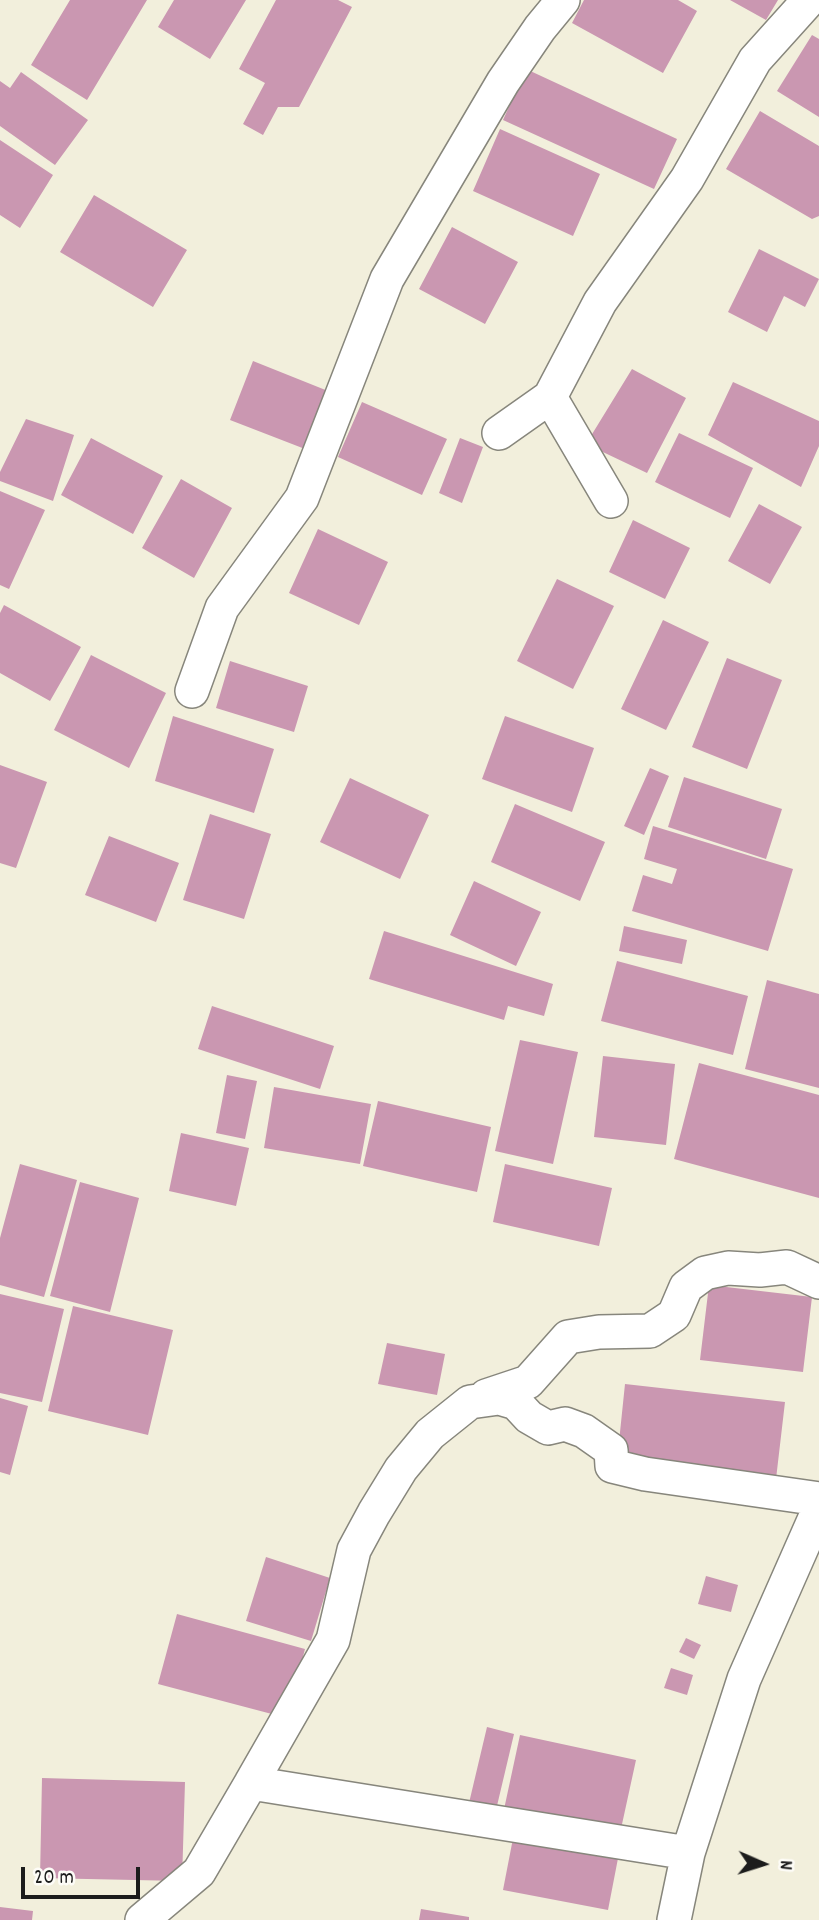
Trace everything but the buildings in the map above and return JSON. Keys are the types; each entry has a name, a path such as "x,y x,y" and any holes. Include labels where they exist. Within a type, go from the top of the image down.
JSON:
{"street":[{"path":"192,691 222,608 302,498 387,279 503,82 563,0"},
{"path":"499,433 550,397 600,302 687,179 755,60 809,0"},
{"path":"550,397 611,501"},
{"path":"142,1920 200,1872 333,1640 354,1549 401,1469 430,1434 470,1402 528,1382 568,1337 599,1332 650,1331 674,1315 686,1287 705,1273 728,1268 787,1267 819,1282"},
{"path":"470,1402 499,1398 516,1403 529,1417 548,1428 565,1424 584,1431 611,1450 612,1466 645,1474 819,1499"},
{"path":"674,1920 688,1853 744,1679 819,1509"},
{"path":"251,1783 688,1853"}]}
